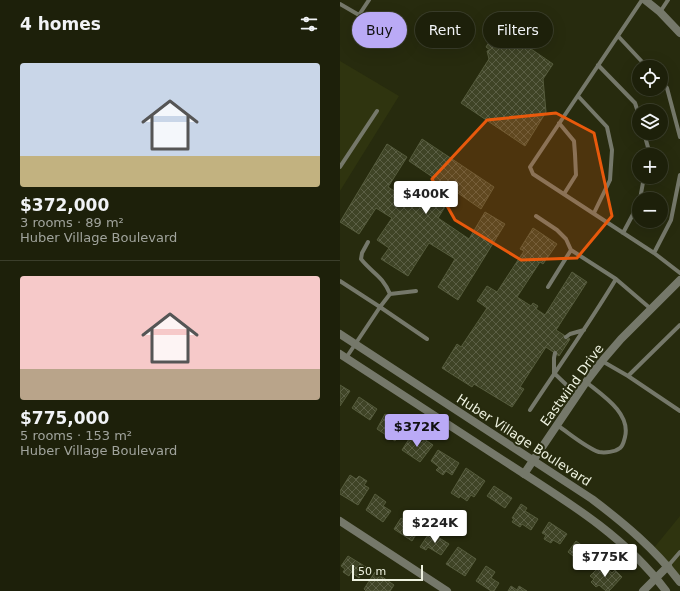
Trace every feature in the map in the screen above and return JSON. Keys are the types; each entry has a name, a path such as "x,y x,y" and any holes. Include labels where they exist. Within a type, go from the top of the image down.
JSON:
{"street":[{"path":"643,0 660,12 680,33"},
{"name":"Eastwind Drive","path":"524,474 577,395 602,361 621,339 679,282"},
{"name":"Huber Village Boulevard","path":"340,334 592,499 621,521 653,549 680,582"},
{"path":"343,356 524,474 611,534 641,561 656,577 666,591"},
{"path":"340,521 447,591"},
{"path":"642,591 668,566"}],"lane":[{"path":"340,4 359,15 369,0"},
{"path":"643,0 530,167 533,174 654,253 680,274"},
{"path":"660,12 668,0"},
{"path":"618,36 640,60"},
{"path":"598,65 636,104"},
{"path":"668,92 680,137"},
{"path":"578,96 606,127 612,150 610,180 594,213"},
{"path":"340,167 377,111"},
{"path":"559,123 574,141 575,154 576,175 564,194"},
{"path":"654,253 671,220 680,175"},
{"path":"536,216 557,230 566,239 572,250 616,279 651,309"},
{"path":"623,233 632,216"},
{"path":"368,242 362,253 361,259 380,276 386,284 390,294"},
{"path":"548,286 572,250"},
{"path":"530,410 584,330 616,279"},
{"path":"340,281 427,339"},
{"path":"343,356 355,344 390,294 416,291"},
{"path":"628,376 680,325"},
{"path":"566,337 570,334 584,330"},
{"path":"555,353 554,373 577,395"},
{"path":"602,361 628,376 680,411"},
{"path":"557,424 599,452 607,453 620,448 624,442 626,434 624,419 609,401 586,382"},
{"path":"668,566 680,552"}],"highlighted area":[{"path":"556,113 594,133 612,216 577,258 521,260 455,220 432,179 487,120"}],"shaded area":[{"path":"340,61 399,96 340,191"},
{"path":"680,516 680,582 653,549"}],"building":[{"path":"487,48 530,48 553,64 543,79 546,112 525,146 461,103 489,59 487,51 490,50"},
{"path":"422,139 494,187 481,209 455,191 438,218 469,239 485,212 505,224 458,300 438,287 455,259 429,243 408,276 381,259 389,248 377,240 392,218 376,208 359,234 340,222 387,144 407,157 388,187 417,205 434,178 409,161"},
{"path":"533,228 557,244 543,264 540,262 517,297 531,306 533,303 538,306 536,309 545,315 572,272 587,282 556,330 570,339 559,356 546,347 520,387 524,389 512,407 474,384 472,387 442,368 457,344 461,347 487,308 477,301 487,286 497,292 524,251 520,249"},
{"path":"340,385 350,391 340,406"},
{"path":"359,397 377,409 370,420 352,408"},
{"path":"385,414 391,418 389,421 402,430 395,441 377,429"},
{"path":"411,436 422,443 424,439 433,445 420,462 402,450"},
{"path":"438,450 459,463 452,475 446,471 443,475 436,470 439,467 431,461"},
{"path":"466,468 485,481 474,497 471,495 467,501 460,496 459,498 451,493"},
{"path":"350,475 356,479 359,476 367,481 364,485 369,488 358,505 340,494 340,491"},
{"path":"494,486 512,498 505,508 487,496"},
{"path":"375,494 386,502 383,506 391,511 383,522 366,510"},
{"path":"521,504 527,508 525,511 538,519 531,530 522,524 520,527 512,522 514,519 512,518"},
{"path":"401,518 419,530 412,541 394,529"},
{"path":"549,522 567,534 560,544 553,540 551,543 544,539 546,535 542,533"},
{"path":"430,532 449,544 441,555 428,547 426,550 420,547"},
{"path":"576,541 595,555 587,567 568,552"},
{"path":"458,547 476,559 465,576 446,564"},
{"path":"348,556 366,567 359,578 351,572 349,576 343,572 345,569 341,566"},
{"path":"602,564 612,573 615,570 622,577 609,591 606,591 599,585 596,587 591,582 594,579 590,576"},
{"path":"486,566 495,572 491,578 499,583 494,591 491,591 476,581"},
{"path":"375,572 394,585 390,591 366,591 364,589"},
{"path":"511,586 517,590 519,586 527,591 508,591"}]}
